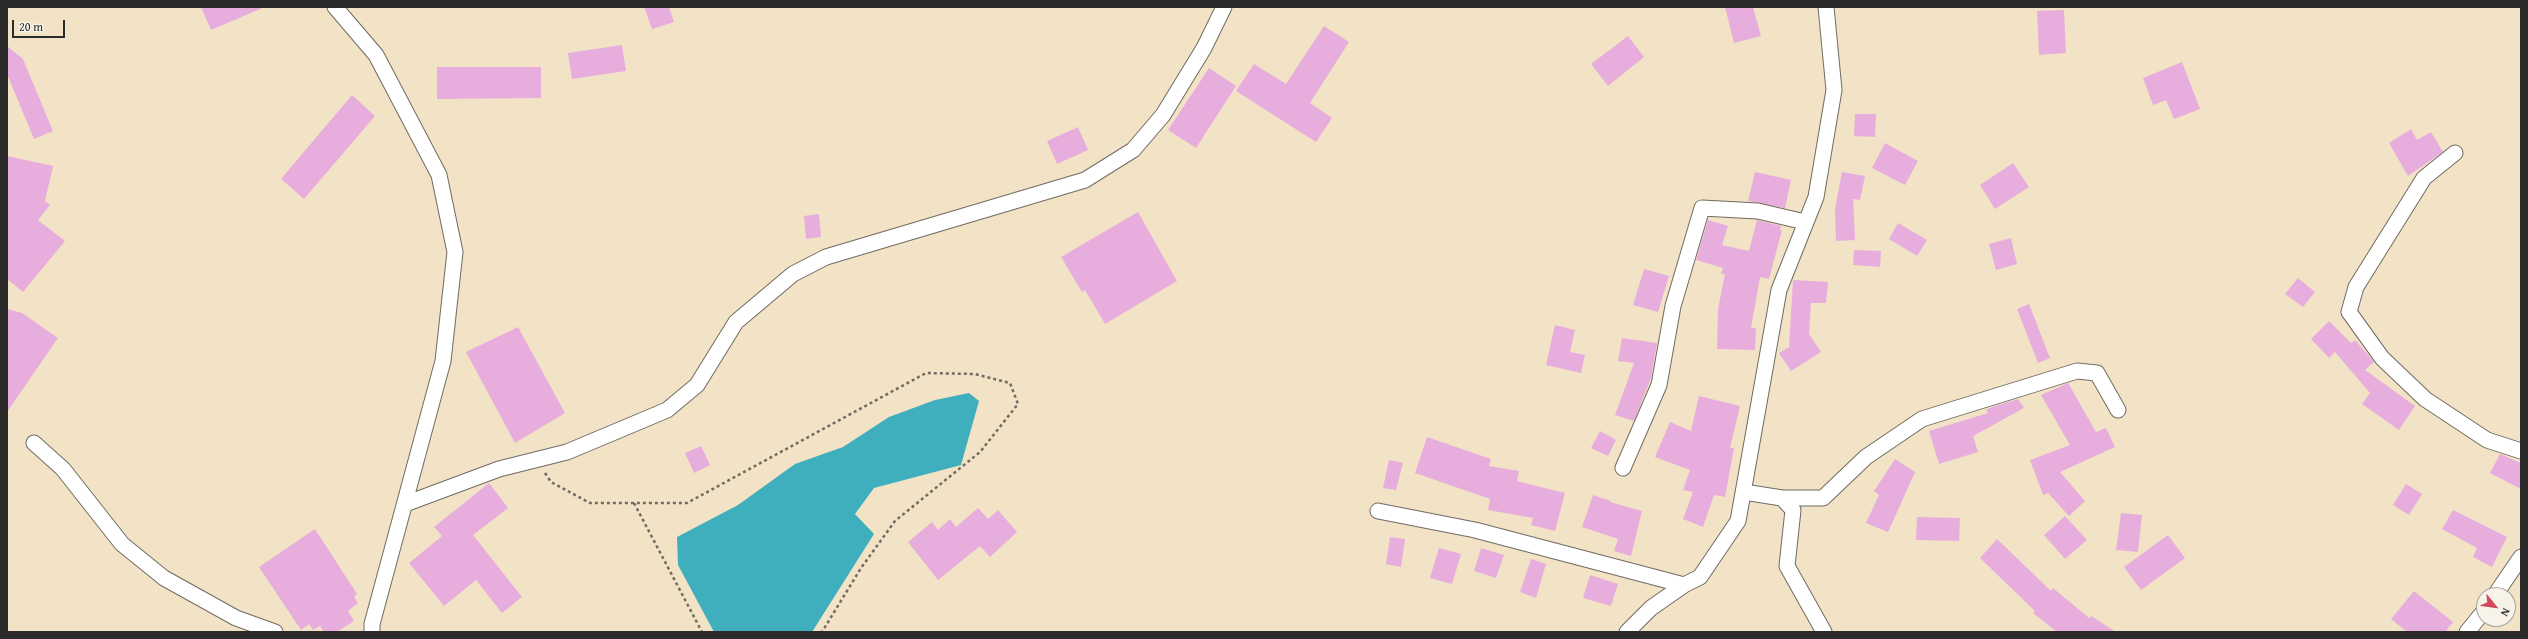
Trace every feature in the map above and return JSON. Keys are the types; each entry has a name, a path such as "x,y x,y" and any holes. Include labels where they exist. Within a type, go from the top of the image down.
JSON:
{"street":[{"path":"336,7 376,55 436,168 455,252 443,361 372,624 372,632"},
{"path":"404,504 499,469 567,452 666,410 697,385 736,322 793,274 826,257 1085,180 1133,150 1163,115 1204,48 1224,7"},
{"path":"1627,632 1651,608 1684,585 1700,577 1738,521 1779,290 1816,197 1834,90 1826,7"},
{"path":"2454,153 2424,178 2356,287 2349,312 2382,358 2425,399 2488,440 2521,451"},
{"path":"1623,468 1659,385 1673,306 1702,208 1758,211 1805,222"},
{"path":"1744,492 1782,498 1823,498 1866,457 1922,419 2077,371 2097,373 2118,410"},
{"path":"34,443 63,469 96,508 122,544 164,578 236,618 275,632"},
{"path":"1782,498 1793,510 1787,566 1824,632"},
{"path":"1378,511 1475,530 1684,585"},
{"path":"2500,587 2521,557"},
{"path":"236,618 244,632"},
{"path":"2467,632 2476,621"}],"path":[{"path":"535,460 551,482 590,503 687,503 926,373 975,374 1010,383 1018,404 980,452 895,520 861,568 822,632"},
{"path":"634,503 702,632"}],"water":[{"path":"969,393 979,401 961,465 874,488 855,514 874,534 812,632 714,632 678,565 677,537 738,505 795,464 843,447 889,417 935,400"}],"building":[{"path":"201,7 265,7 211,30"},
{"path":"644,7 669,7 674,22 652,29"},
{"path":"1725,7 1753,7 1761,36 1734,43"},
{"path":"2064,10 2066,53 2039,55 2037,11"},
{"path":"1324,26 1349,42 1310,103 1332,118 1316,142 1236,91 1254,64 1286,84"},
{"path":"1628,36 1644,57 1608,86 1591,64"},
{"path":"622,45 626,71 572,79 568,53"},
{"path":"7,46 23,59 53,131 34,139 7,74"},
{"path":"2182,62 2200,109 2174,119 2166,100 2153,105 2143,78"},
{"path":"437,67 541,67 541,98 437,99"},
{"path":"1209,68 1236,86 1196,148 1168,130"},
{"path":"352,95 375,116 304,199 281,179"},
{"path":"1855,114 1876,114 1875,137 1854,136"},
{"path":"1078,127 1088,150 1057,164 1047,141"},
{"path":"2411,129 2417,140 2431,132 2443,152 2408,176 2389,143"},
{"path":"1885,143 1918,161 1905,185 1872,168"},
{"path":"7,156 53,166 45,201 50,205 38,220 65,241 23,292 7,279"},
{"path":"2013,163 2029,187 1995,209 1980,185"},
{"path":"1755,172 1791,180 1785,208 1748,201"},
{"path":"1842,172 1865,176 1860,200 1853,199 1855,240 1836,241 1835,209"},
{"path":"1138,212 1177,281 1105,324 1085,290 1082,292 1061,257"},
{"path":"819,214 821,237 806,239 804,216"},
{"path":"1708,220 1728,226 1722,245 1749,251 1757,220 1781,226 1780,230 1782,230 1769,279 1760,277 1751,328 1756,328 1755,350 1717,349 1718,309 1725,274 1721,274 1723,268 1696,260"},
{"path":"1898,223 1927,240 1917,256 1889,239"},
{"path":"2011,238 2017,264 1996,270 1989,244"},
{"path":"1854,250 1881,251 1880,267 1853,265"},
{"path":"1644,269 1669,276 1658,312 1633,305"},
{"path":"2298,278 2315,292 2303,307 2285,294"},
{"path":"1793,280 1828,282 1826,303 1811,303 1809,334 1821,352 1791,371 1779,353 1789,347"},
{"path":"2029,304 2050,358 2038,363 2017,309"},
{"path":"7,309 22,313 58,338 7,412"},
{"path":"2329,321 2351,343 2355,340 2374,362 2365,370 2415,406 2399,430 2362,404 2370,393 2335,352 2329,358 2311,339"},
{"path":"1555,325 1575,330 1570,352 1585,355 1581,373 1546,365"},
{"path":"518,327 565,413 515,443 466,352"},
{"path":"1622,338 1657,343 1651,378 1634,421 1615,415 1634,363 1618,361"},
{"path":"2068,383 2096,432 2106,428 2115,447 2060,472 2085,501 2069,516 2048,493 2043,495 2030,460 2070,445 2041,395"},
{"path":"1699,396 1740,406 1730,448 1734,448 1725,497 1714,495 1703,527 1683,519 1693,492 1683,490 1690,470 1655,457 1670,422 1691,431"},
{"path":"2018,399 2024,408 1973,436 1978,452 1939,464 1929,431 1988,413 1986,410 1992,407"},
{"path":"1600,431 1616,440 1608,456 1591,448"},
{"path":"1427,437 1491,459 1489,466 1519,471 1517,481 1565,493 1555,531 1531,525 1533,518 1488,510 1490,499 1415,473"},
{"path":"701,446 710,465 694,473 685,453"},
{"path":"2500,454 2521,463 2521,489 2490,473"},
{"path":"1895,459 1915,472 1888,532 1866,523 1879,495 1874,491"},
{"path":"1389,460 1403,463 1396,490 1383,488"},
{"path":"489,483 508,508 473,535 522,597 502,613 476,580 444,606 409,563 442,536 434,527"},
{"path":"2406,484 2422,494 2409,515 2393,505"},
{"path":"1593,495 1611,501 1610,502 1642,511 1631,556 1614,551 1618,539 1582,527"},
{"path":"978,508 988,519 998,510 1017,532 990,557 980,546 938,580 908,542 932,522 938,530 950,519 956,527"},
{"path":"2453,510 2507,537 2492,567 2473,557 2477,548 2442,529"},
{"path":"2121,513 2142,515 2138,552 2116,550"},
{"path":"2065,516 2087,540 2065,559 2044,535"},
{"path":"1917,517 1960,518 1959,541 1916,540"},
{"path":"315,529 357,594 354,597 358,603 348,611 354,621 337,632 324,632 320,626 313,630 309,624 301,630 259,567"},
{"path":"2168,535 2185,558 2141,590 2124,567"},
{"path":"1390,537 1405,539 1401,567 1386,564"},
{"path":"1997,539 2051,591 2053,588 2089,618 2091,616 2116,632 2057,632 2033,613 2035,611 1980,558"},
{"path":"1439,548 1461,554 1452,584 1430,578"},
{"path":"1481,548 1504,555 1496,578 1474,571"},
{"path":"1531,559 1546,564 1536,598 1520,592"},
{"path":"1590,575 1618,584 1611,606 1583,598"},
{"path":"2414,591 2453,622 2445,632 2407,632 2391,619"}]}
